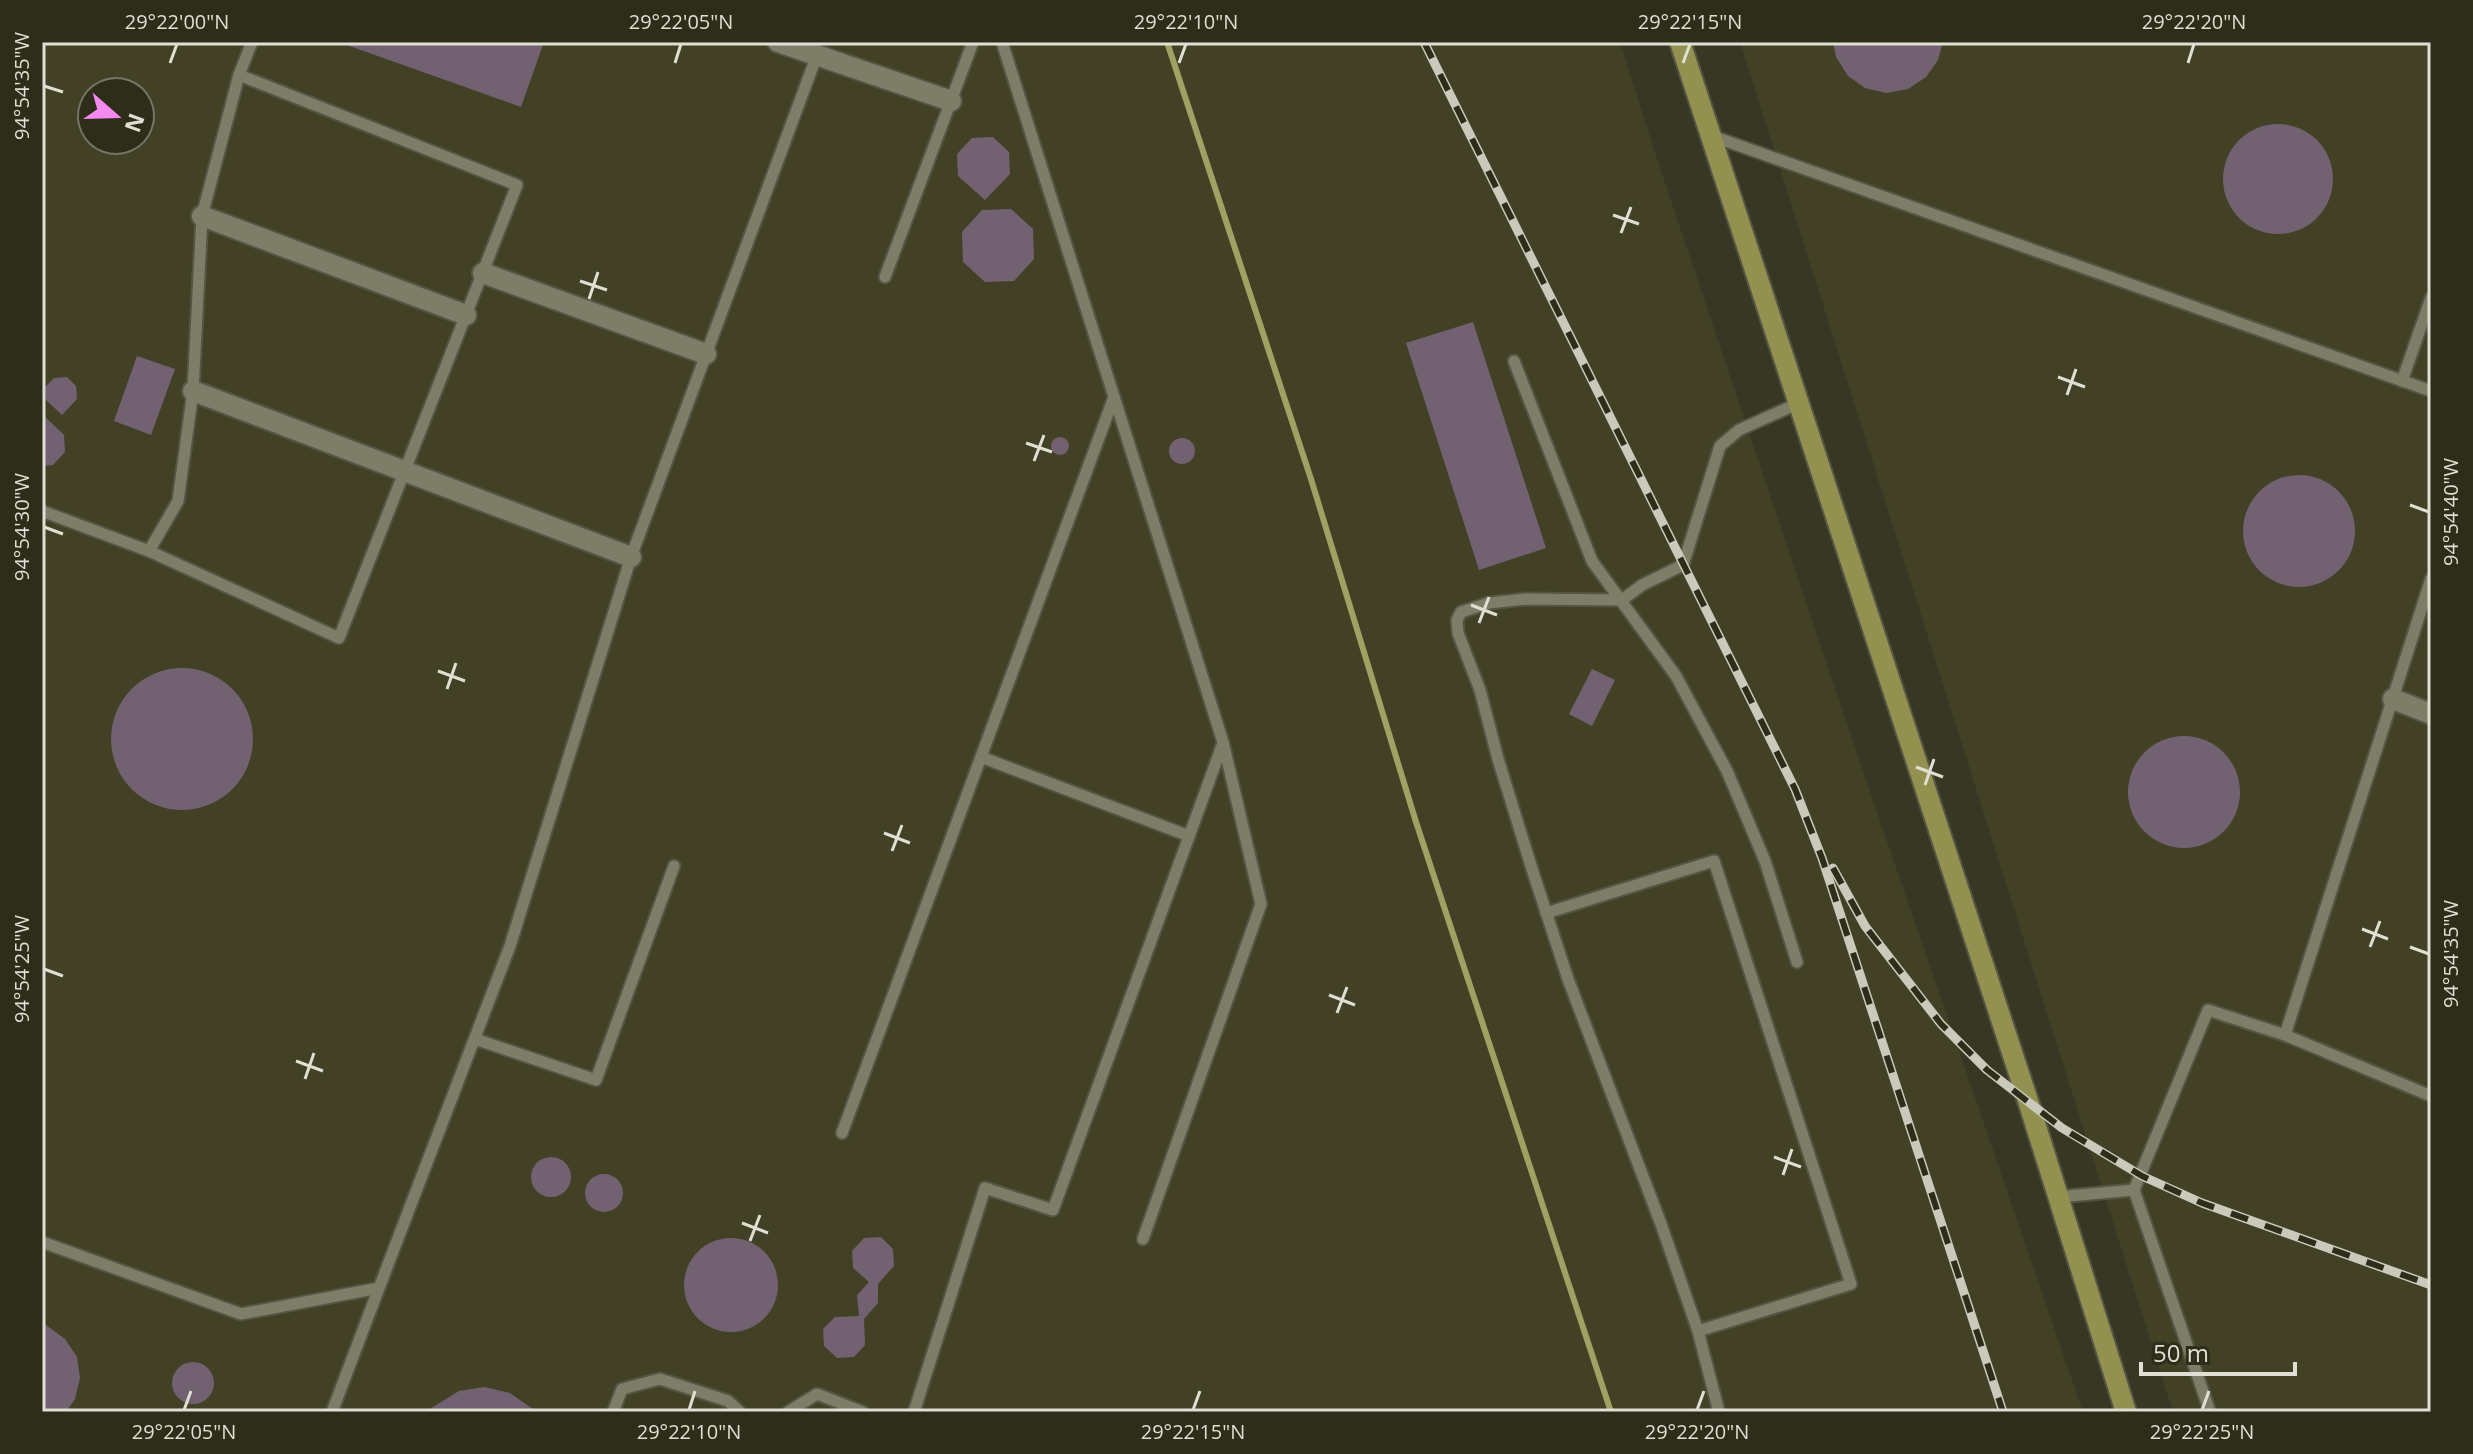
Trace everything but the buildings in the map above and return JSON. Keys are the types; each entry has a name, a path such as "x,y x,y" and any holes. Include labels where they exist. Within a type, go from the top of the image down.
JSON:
{"main road":[{"path":"1680,42 2029,1104 2126,1412"}],"street":[{"path":"778,42 951,101"},
{"path":"202,216 466,315"},
{"path":"483,273 706,354"},
{"path":"193,391 631,557"},
{"path":"2393,699 2431,714"}],"lane":[{"path":"149,551 178,501 193,391 202,216 239,75 252,42"},
{"path":"885,277 973,42"},
{"path":"1002,42 1223,742 1261,904 1143,1239"},
{"path":"332,1412 510,946 631,557 817,55"},
{"path":"42,511 149,551 339,638 517,185 239,75"},
{"path":"1710,135 2431,391"},
{"path":"2402,381 2431,298"},
{"path":"1514,361 1592,561 1676,676 1727,771 1765,861 1797,962"},
{"path":"842,1133 1114,397"},
{"path":"1719,1412 1698,1331 1661,1224 1546,913 1480,690 1458,633 1457,620 1461,612 1489,603 1526,599 1622,600 1642,585 1683,565 1720,446 1739,430 1799,403"},
{"path":"2285,1035 2431,579"},
{"path":"914,1412 985,1188 1053,1210 1223,742"},
{"path":"981,757 1189,836"},
{"path":"1546,913 1714,861 1851,1284 1698,1331"},
{"path":"475,1039 596,1080 674,866"},
{"path":"2210,1412 2134,1190 2208,1010 2285,1035 2431,1096"},
{"path":"2056,1197 2134,1190"},
{"path":"42,1242 241,1314 379,1288"},
{"path":"613,1412 622,1389 660,1379 728,1401 740,1412"},
{"path":"788,1412 817,1394 863,1412"}],"shaded area":[{"path":"42,42 1620,42 1855,748 2083,1412 42,1412"},
{"path":"1740,42 2431,42 2431,1412 2173,1412"}],"waterway":[{"path":"1167,42 1311,479 1416,822 1611,1412"}],"railway":[{"path":"1424,42 1795,789 1822,858 2003,1412"},
{"path":"1833,868 1865,926 1941,1024 1987,1070 2062,1128 2142,1176 2202,1203 2431,1285"}]}
